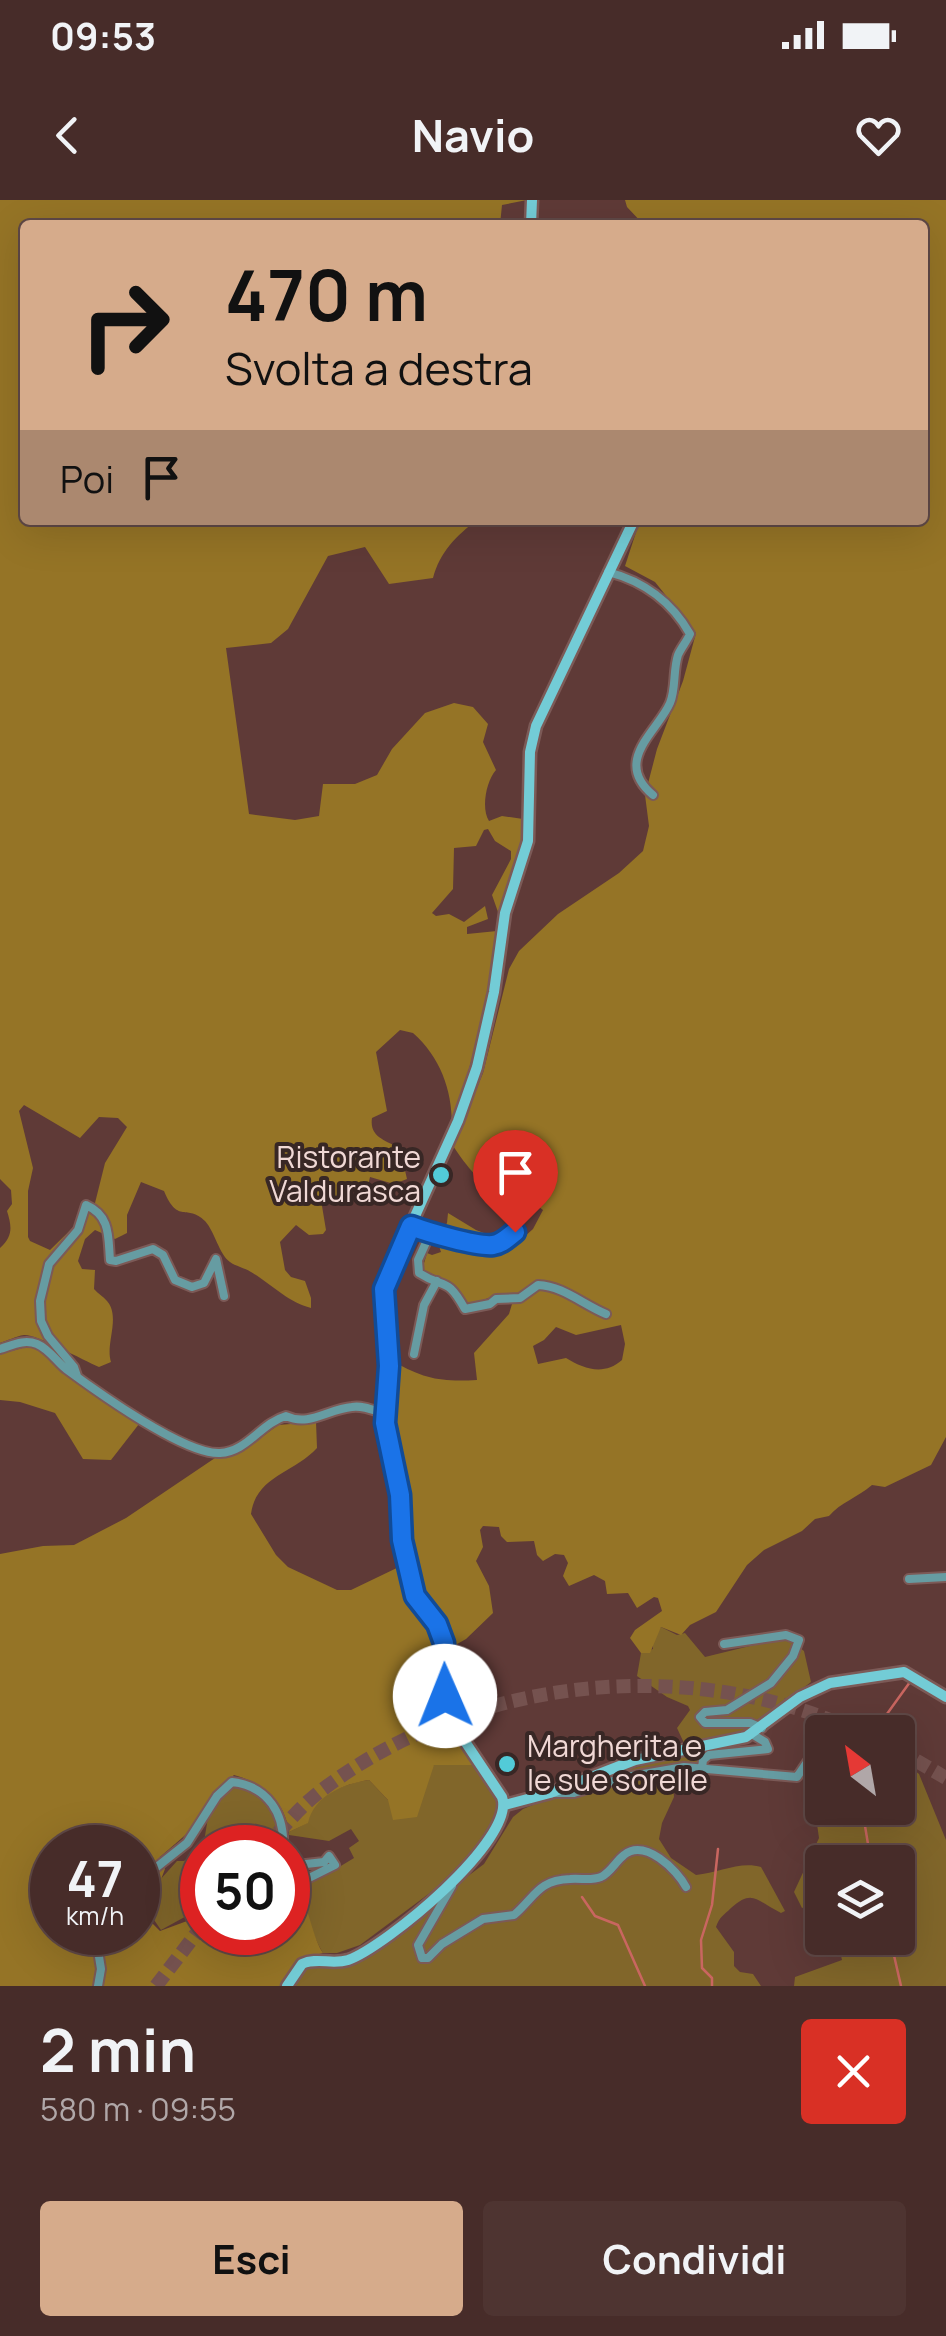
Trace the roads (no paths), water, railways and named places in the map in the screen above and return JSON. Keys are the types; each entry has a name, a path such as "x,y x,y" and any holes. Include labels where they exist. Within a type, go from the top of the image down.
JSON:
{"main road":[{"path":"287,1986 297,1967 305,1962 338,1962 358,1955 454,1882 481,1852 505,1805 458,1734 448,1706 444,1643 437,1624 417,1601 402,1540 400,1495 386,1414 389,1366 384,1289 458,1121 477,1067 494,992 505,913 528,841 532,739 550,693 632,525"},
{"path":"505,1805 550,1793 635,1760 757,1731 820,1686 904,1672 946,1698"}],"street":[{"path":"608,572 656,593 690,634 678,654 670,702 643,742 637,760 645,788 653,795"},
{"path":"77,1376 48,1336 41,1321 40,1301 49,1264 78,1230 86,1205 108,1226 110,1260 116,1262 153,1250 163,1254 174,1280 192,1287 204,1283 216,1259 224,1296"},
{"path":"411,1226 429,1234 494,1245 515,1232"},
{"path":"429,1234 417,1270 422,1276 442,1280 467,1310 490,1304 496,1298 520,1298 538,1284 558,1286 578,1302 606,1314"},
{"path":"414,1354 424,1305 437,1281"},
{"path":"0,1349 19,1342 39,1344 123,1409 207,1452 231,1451 286,1416 304,1421 354,1406 386,1414"},
{"path":"908,1579 946,1577"},
{"path":"702,1768 709,1755 767,1750 750,1723 705,1723 700,1717 706,1712 728,1710 771,1682 793,1656 799,1640 786,1635 724,1644"},
{"path":"550,1793 562,1795 674,1768 797,1777 805,1765"},
{"path":"198,1825 217,1796 232,1782 259,1791 275,1807 284,1825"},
{"path":"160,1864 180,1849"},
{"path":"454,1882 424,1930 418,1947 421,1958 428,1958 483,1919 514,1915 544,1885 600,1877 630,1851 640,1850 660,1859 680,1876 686,1887"},
{"path":"310,1864 324,1862 329,1856 335,1865 310,1878"},
{"path":"98,1955 98,1986"}],"waterway":[{"path":"886,1715 910,1682"},
{"path":"865,1825 868,1845"},
{"path":"712,1986 712,1978 702,1968 701,1940 712,1905 718,1849"},
{"path":"582,1897 595,1916 618,1925 645,1986"},
{"path":"894,1955 901,1986"}],"tunnel":[{"path":"286,1825 318,1793 377,1754 441,1723 509,1702 580,1689 651,1686 723,1692 813,1715"},
{"path":"915,1760 946,1778"},
{"path":"156,1986 180,1955"}],"place":[{"name":"Ristorante Valdurasca","path":"441,1175"},
{"name":"Margherita e le sue sorelle","path":"507,1764"}]}
